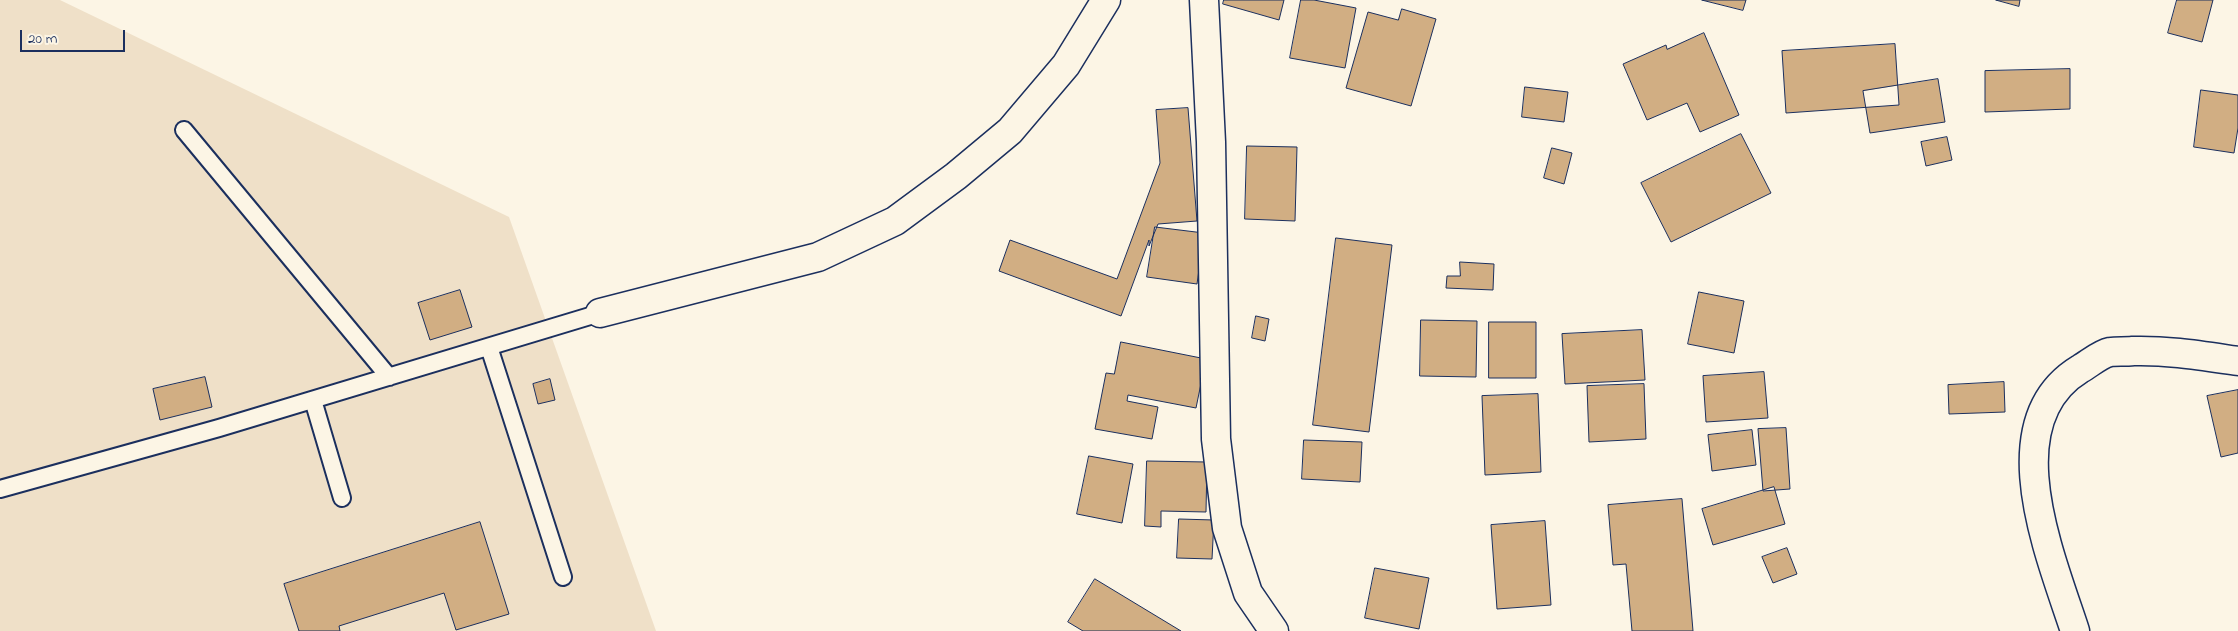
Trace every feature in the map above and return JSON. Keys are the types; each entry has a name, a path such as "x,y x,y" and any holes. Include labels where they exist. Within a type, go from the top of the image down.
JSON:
{"street":[{"path":"600,313 818,256 895,221 956,176 1010,132 1066,65 1106,0"},
{"path":"1204,0 1211,142 1216,439 1227,528 1248,592 1274,631"},
{"path":"2075,631 2050,554 2034,487 2034,442 2045,406 2068,376 2108,352 2159,351 2238,361"}],"lane":[{"path":"184,130 389,377"},
{"path":"0,489 219,428 600,313"},
{"path":"489,347 563,576"},
{"path":"312,400 342,498"}],"shaded area":[{"path":"0,0 60,0 509,217 656,631 0,631"}],"building":[{"path":"1224,0 1284,0 1279,20 1223,4"},
{"path":"1301,0 1314,0 1356,8 1345,68 1290,58"},
{"path":"1702,0 1746,0 1743,10"},
{"path":"1996,0 2020,0 2019,6"},
{"path":"2177,0 2213,0 2202,42 2168,33"},
{"path":"1402,9 1436,19 1411,106 1346,88 1368,12 1398,20"},
{"path":"1704,33 1739,115 1700,132 1687,103 1647,120 1623,64 1666,45 1667,49"},
{"path":"1895,44 1899,105 1786,113 1782,51"},
{"path":"2070,69 2070,109 1985,112 1985,71"},
{"path":"1938,79 1945,122 1870,133 1863,91"},
{"path":"1525,87 1568,92 1564,122 1522,117"},
{"path":"2201,90 2238,95 2238,128 2234,153 2194,147"},
{"path":"1188,108 1197,221 1158,224 1149,246 1149,240 1121,316 999,271 1010,240 1117,279 1160,163 1156,110"},
{"path":"1741,134 1771,193 1671,242 1641,183"},
{"path":"1947,137 1952,160 1926,166 1921,142"},
{"path":"1247,146 1297,147 1295,221 1245,219"},
{"path":"1552,148 1572,153 1564,184 1544,178"},
{"path":"1155,227 1204,233 1197,284 1147,277"},
{"path":"1336,238 1392,245 1369,432 1313,425"},
{"path":"1460,262 1494,264 1493,290 1446,288 1447,276 1460,276"},
{"path":"460,290 472,327 430,340 418,303"},
{"path":"1699,292 1744,301 1734,353 1688,344"},
{"path":"1256,316 1269,319 1265,341 1252,338"},
{"path":"1421,320 1477,321 1476,377 1420,376"},
{"path":"1489,322 1536,322 1536,378 1489,378"},
{"path":"1642,330 1645,380 1565,384 1562,334"},
{"path":"1121,342 1206,359 1196,408 1128,395 1127,401 1158,407 1152,439 1095,429 1106,373 1114,374"},
{"path":"1764,372 1768,418 1706,422 1703,376"},
{"path":"205,377 212,407 160,420 153,389"},
{"path":"550,379 555,400 538,404 533,384"},
{"path":"2004,382 2005,412 1949,414 1948,385"},
{"path":"1644,384 1646,439 1589,442 1587,386"},
{"path":"2238,390 2238,453 2221,457 2207,396"},
{"path":"1538,394 1541,472 1485,475 1482,396"},
{"path":"1786,428 1790,489 1763,491 1758,429"},
{"path":"1752,430 1756,465 1712,471 1708,435"},
{"path":"1304,440 1362,442 1360,482 1302,479"},
{"path":"1089,456 1133,464 1122,523 1077,514"},
{"path":"1147,461 1207,462 1206,512 1161,511 1161,527 1145,526"},
{"path":"1774,487 1785,524 1713,545 1702,509"},
{"path":"1682,499 1693,631 1632,631 1626,564 1613,565 1608,505"},
{"path":"1179,519 1214,520 1212,559 1177,558"},
{"path":"1545,521 1551,605 1497,609 1491,525"},
{"path":"480,522 509,614 456,630 444,593 339,626 340,631 299,631 284,584"},
{"path":"1787,548 1797,574 1773,583 1762,557"},
{"path":"1375,568 1429,578 1419,629 1365,618"},
{"path":"1095,579 1181,631 1083,631 1068,622"}]}
